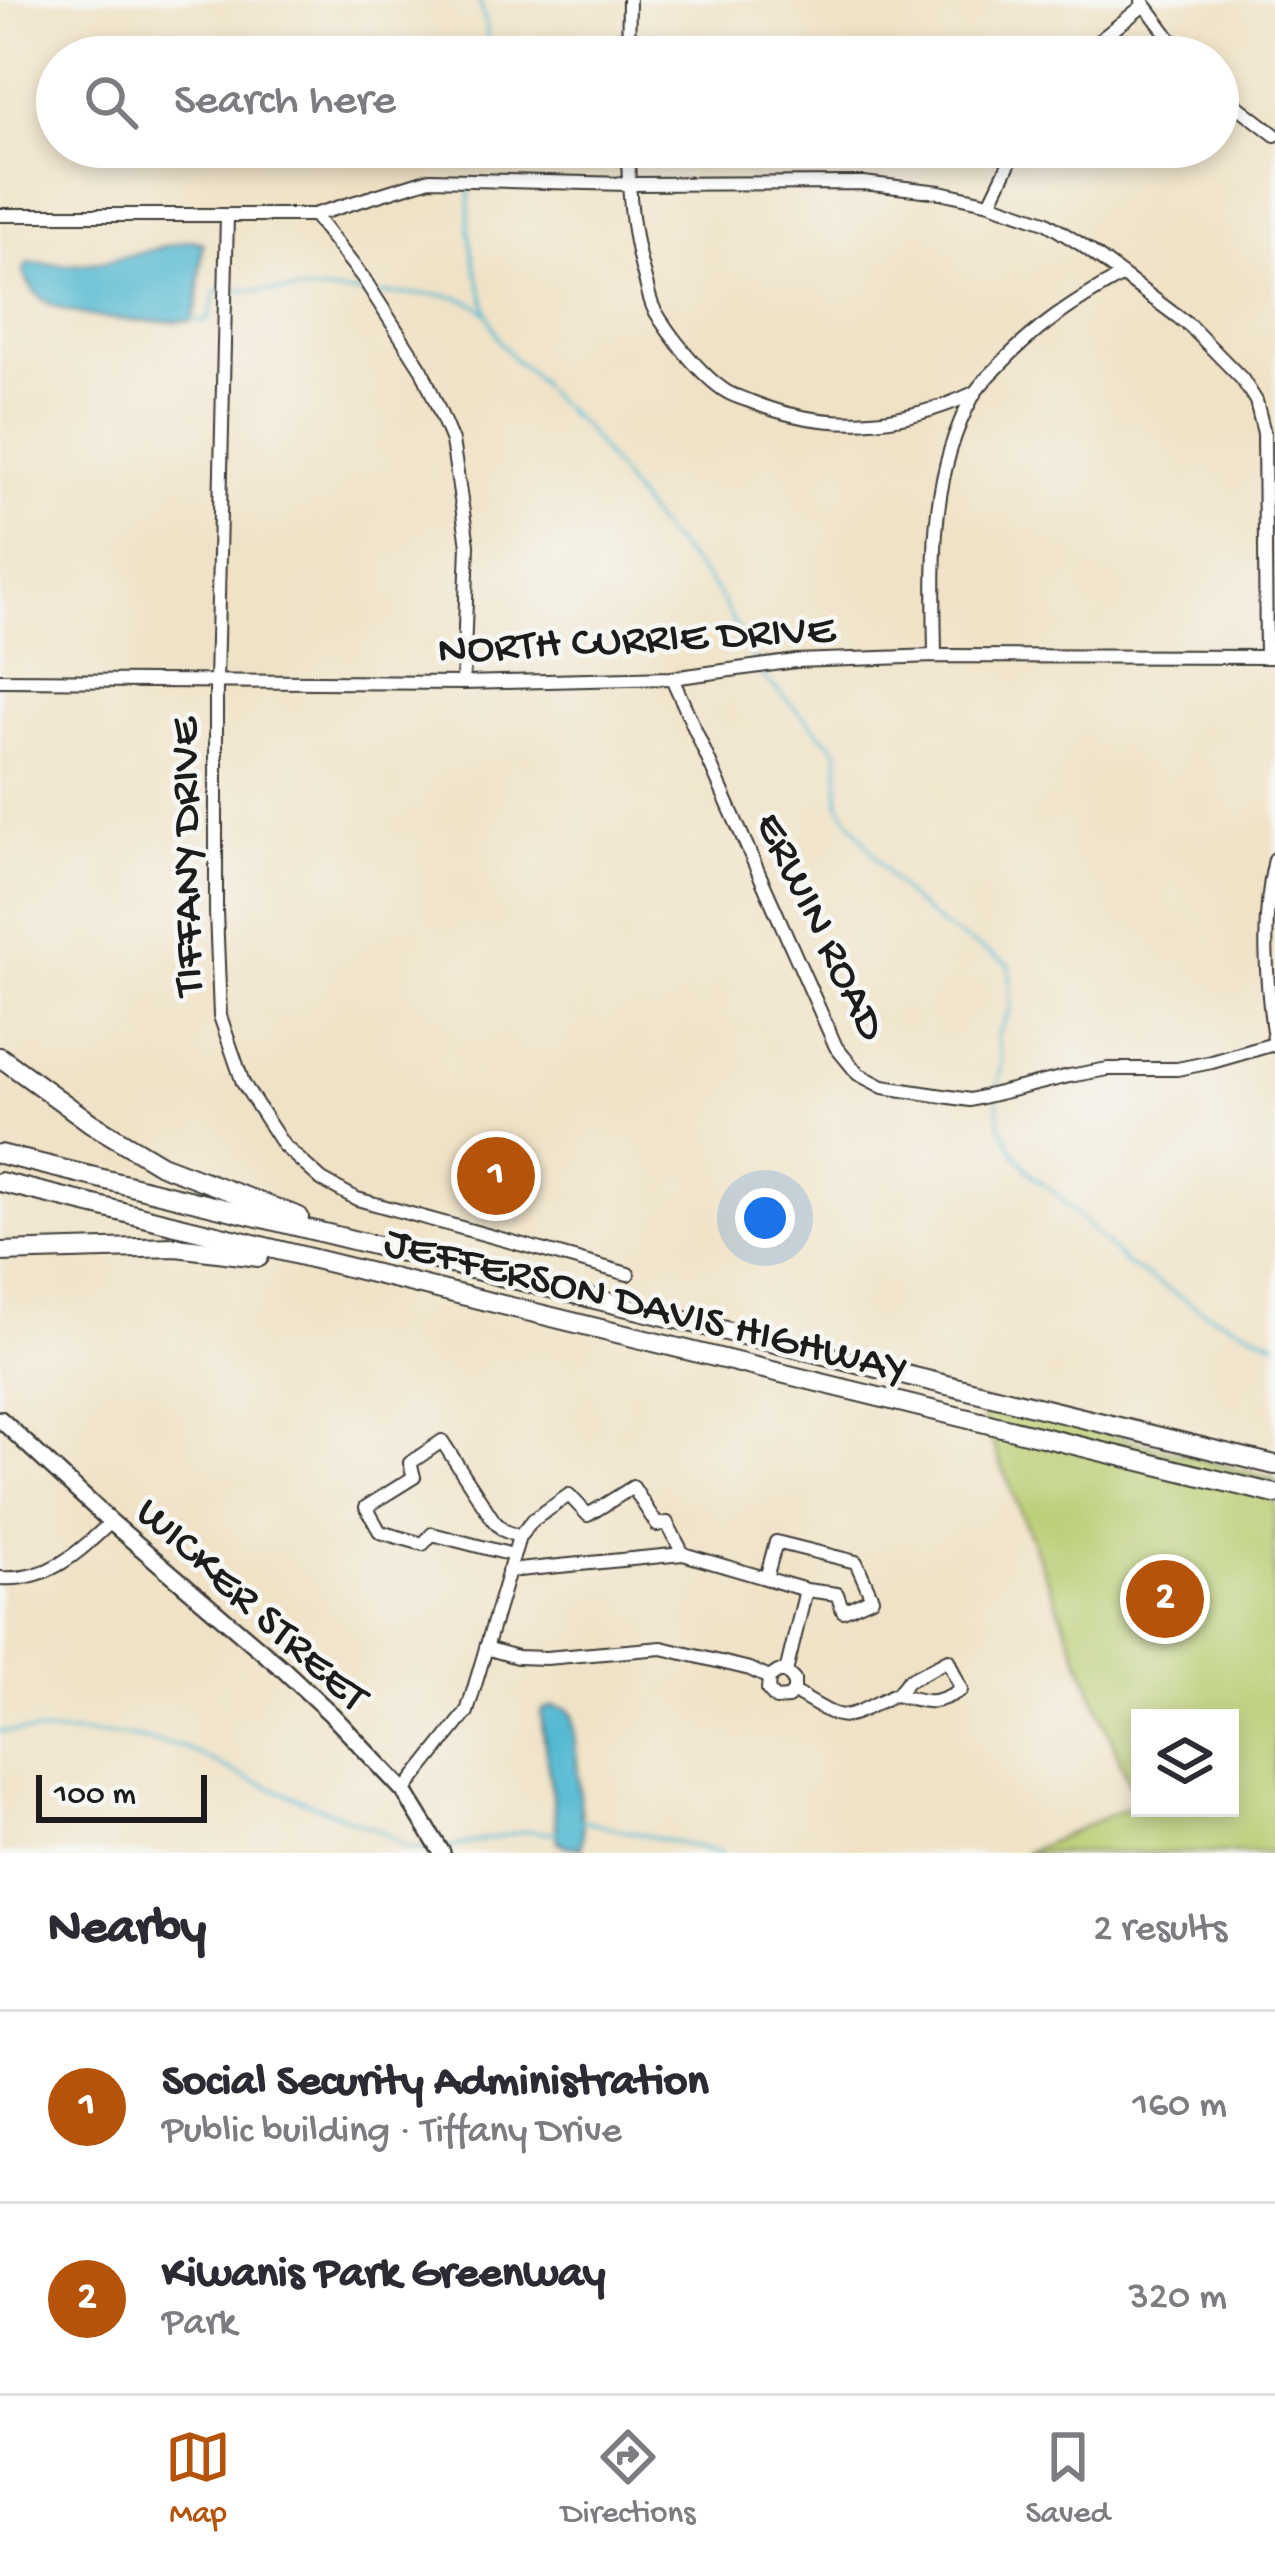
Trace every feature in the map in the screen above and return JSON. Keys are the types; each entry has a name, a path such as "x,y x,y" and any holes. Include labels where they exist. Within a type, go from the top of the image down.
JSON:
{"highway":[{"path":"0,1057 91,1123 161,1165 388,1250"},
{"name":"JEFFERSON DAVIS HIGHWAY","path":"0,1154 1275,1466"},
{"name":"JEFFERSON DAVIS HIGHWAY","path":"0,1182 1275,1494"},
{"path":"0,1252 176,1247 346,1268"}],"main road":[{"name":"WICKER STREET","path":"0,1419 111,1522 284,1670 369,1752 404,1791 442,1853"}],"street":[{"path":"628,0 628,36"},
{"path":"1103,36 1143,2 1168,36"},
{"path":"1239,107 1275,135"},
{"path":"628,168 634,243 653,307 694,362 726,391 781,413 827,422 869,422 941,408 974,393"},
{"path":"990,203 1007,168"},
{"path":"0,215 314,215 430,179 873,184 940,192 1045,221 1190,326 1242,379 1256,401 1264,433 1270,657"},
{"path":"314,215 364,278 422,370 452,441 468,545 463,683"},
{"name":"TIFFANY DRIVE","path":"227,216 215,911 220,1016 243,1082 283,1145 322,1180 357,1199 628,1274"},
{"path":"935,656 933,547 939,498 950,448 974,393 1022,341 1068,306 1121,275"},
{"name":"NORTH CURRIE DRIVE","path":"0,680 463,683 672,678 796,661 935,656 1270,657"},
{"name":"ERWIN ROAD","path":"672,678 836,1047 858,1074 883,1087 970,1100 1108,1069 1177,1069 1212,1063 1275,1045"},
{"path":"1275,859 1266,938 1275,1045"},
{"path":"513,1555 432,1534 423,1544 380,1532 366,1508 414,1477 410,1463 442,1442 494,1521 519,1537"},
{"path":"404,1791 466,1712 519,1537 533,1520 569,1495 588,1515 633,1487 657,1525 667,1523 683,1554"},
{"path":"0,1578 27,1578 67,1562 111,1522"},
{"path":"508,1571 683,1554 806,1590 837,1594 843,1611 872,1598 856,1562 776,1542 766,1578"},
{"path":"786,1672 806,1590"},
{"path":"486,1648 517,1657 546,1658 662,1648 769,1678"},
{"path":"794,1692 837,1716 848,1717 898,1694 908,1681 948,1660 961,1690 920,1703 898,1694"},
{"path":"786,1672 794,1680 794,1692 776,1699 768,1690 769,1678 786,1672"}],"green space":[{"path":"976,1401 1275,1480 1275,1853 1024,1853 1131,1806 1131,1817 1239,1817 1239,1709 1131,1709 1131,1788"}],"water":[{"path":"191,240 203,243 197,307 191,321 79,314 39,296 23,272 28,263 107,261"},
{"path":"553,1706 573,1716 581,1848 558,1841 541,1715"}],"waterway":[{"path":"479,0 488,36"},
{"path":"470,188 473,257 500,342 586,429 652,519 716,590 755,662"},
{"path":"192,318 209,319 217,290 221,290"},
{"path":"230,290 365,293"},
{"path":"380,294 450,296 486,313"},
{"path":"758,671 838,751 839,805 891,878 943,927 1010,965 1011,1008 997,1036 1002,1062 998,1086"},
{"path":"997,1101 1000,1123 1031,1174 1125,1263 1205,1312 1275,1342"},
{"path":"0,1731 122,1735 186,1748 242,1776 384,1833 405,1847 431,1850"},
{"path":"579,1822 723,1853"},
{"path":"446,1848 527,1831 560,1833"}],"place":[{"name":"Social Security Administration","path":"496,1176"},
{"name":"Kiwanis Park Greenway","path":"1165,1599"}]}
